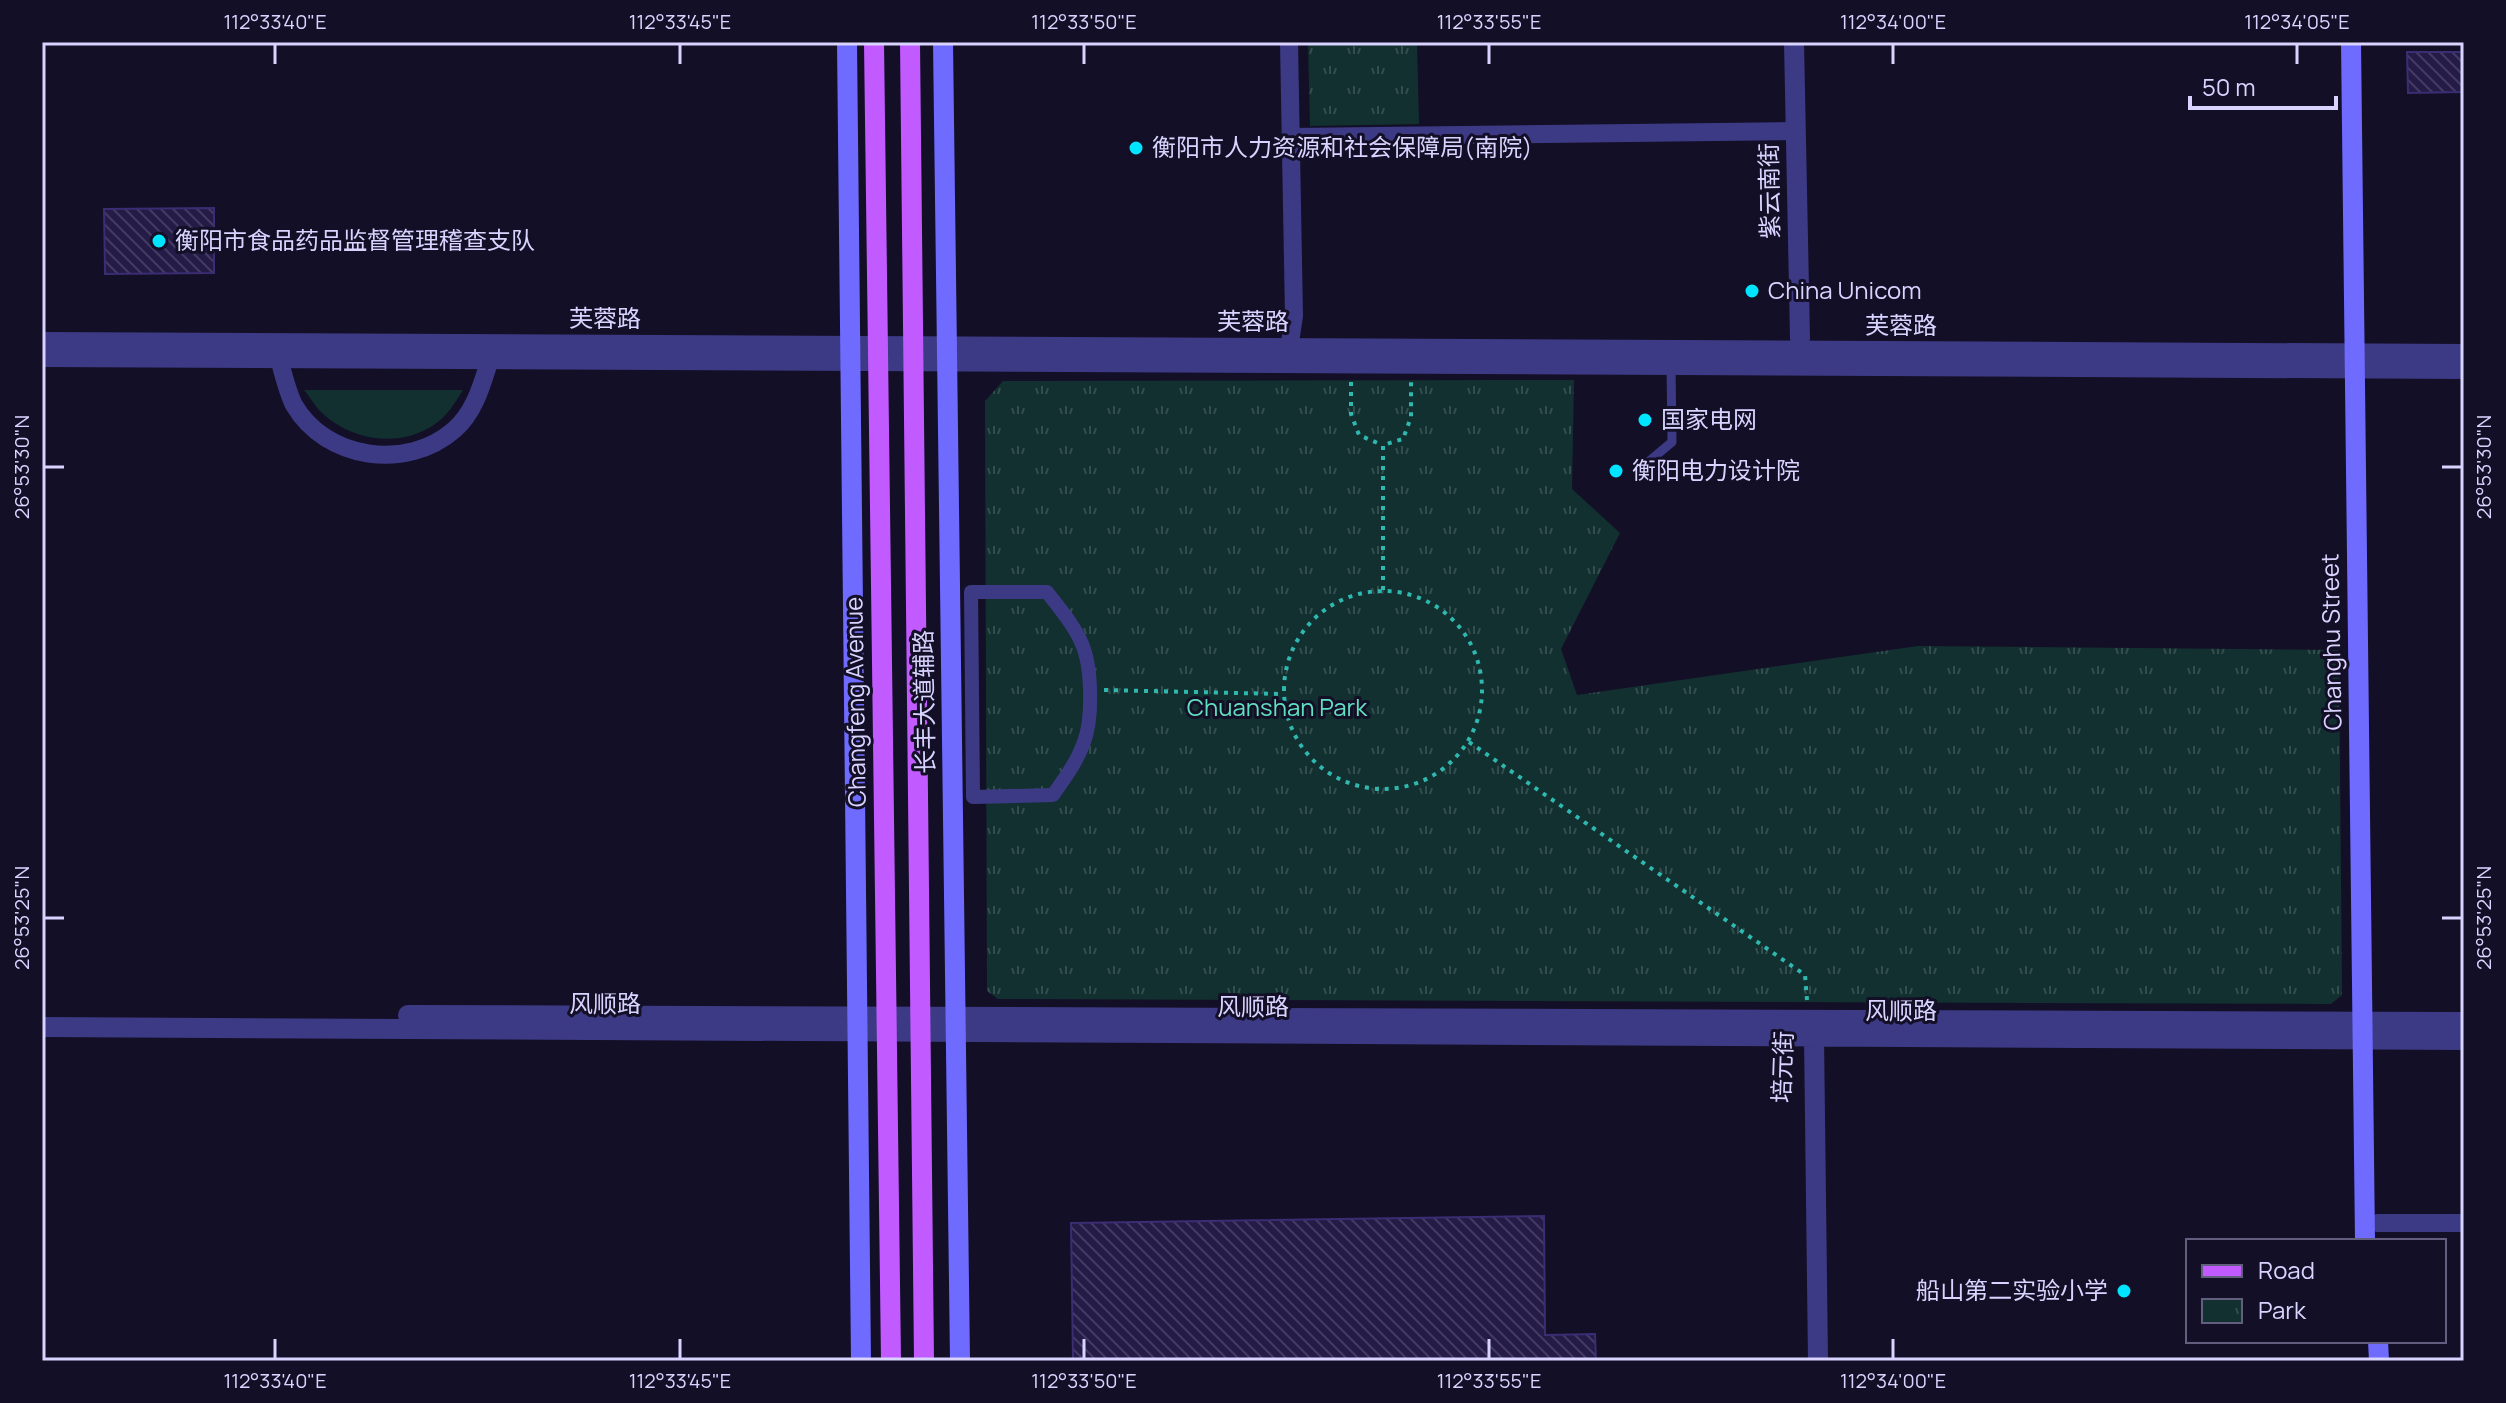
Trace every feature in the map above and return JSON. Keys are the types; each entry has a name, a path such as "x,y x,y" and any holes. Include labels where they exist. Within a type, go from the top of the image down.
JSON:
{"main road":[{"path":"847,42 861,1361"},
{"name":"Changfeng Avenue","path":"874,42 891,1361"},
{"path":"910,42 924,1361"},
{"name":"长丰大道辅路","path":"943,42 960,1361"},
{"name":"Changhu Street","path":"2351,42 2361,362 2369,1030 2377,1232"},
{"name":"Changhu Street","path":"2361,362 2364,42"},
{"name":"Changhu Street","path":"2365,1239 2369,1030"}],"street":[{"path":"1289,42 1295,349"},
{"name":"紫云南街","path":"1794,42 1800,338"},
{"path":"1291,137 1795,131"},
{"name":"芙蓉路","path":"42,342 850,354"},
{"name":"芙蓉路","path":"42,357 490,359 1295,349 2361,362 2464,369"},
{"name":"芙蓉路","path":"947,354 1411,364 1671,365 2361,362 2464,354"},
{"path":"279,358 294,404 313,428 339,445 372,455 399,456 430,446 456,429 475,404 490,359"},
{"path":"971,592 1047,592 1068,618 1083,645 1089,690 1086,739 1073,768 1053,795 973,797 971,592"},
{"name":"风顺路","path":"42,1014 857,1024"},
{"name":"风顺路","path":"42,1027 955,1024 1810,1031 2369,1030 2464,1022"},
{"name":"风顺路","path":"2369,1030 2464,1040"},
{"name":"培元街","path":"1810,1031 1810,1361"},
{"name":"培元街","path":"1810,1031 1818,1361"},
{"path":"2377,1232 2464,1223"}],"lane":[{"path":"1647,463 1672,442 1671,365"}],"path":[{"path":"1351,363 1351,414 1359,435 1383,445 1403,439 1411,417 1411,364"},
{"path":"1383,445 1383,590"},
{"path":"1383,590 1411,594 1441,608 1462,627 1481,667 1481,712 1469,742 1455,760 1415,784 1384,789 1349,783 1317,764 1294,735 1283,694 1286,665 1303,630 1338,601 1383,590"},
{"path":"1089,690 1283,694"},
{"path":"1469,742 1805,975 1810,1031"}],"green space":[{"path":"1308,42 1417,42 1419,124 1310,126"},
{"name":"Chuanshan Park","path":"1574,380 1572,489 1620,533 1561,649 1577,695 1918,646 2339,650 2342,995 2331,1004 998,999 987,991 985,401 1003,381"},
{"path":"304,390 463,390 435,424 421,432 391,439 360,435 345,429 319,410"}],"building":[{"path":"2407,52 2464,52 2464,92 2408,93"},
{"name":"衡阳市食品药品监督管理稽查支队","path":"214,208 214,273 105,274 104,209"},
{"path":"1544,1216 1545,1335 1595,1334 1596,1361 1073,1361 1071,1223"}],"place":[{"name":"衡阳市人力资源和社会保障局(南院)","path":"1136,148"},
{"name":"衡阳市食品药品监督管理稽查支队","path":"159,241"},
{"name":"China Unicom","path":"1752,291"},
{"name":"国家电网","path":"1645,420"},
{"name":"衡阳电力设计院","path":"1616,471"},
{"name":"船山第二实验小学","path":"2124,1291"}]}
